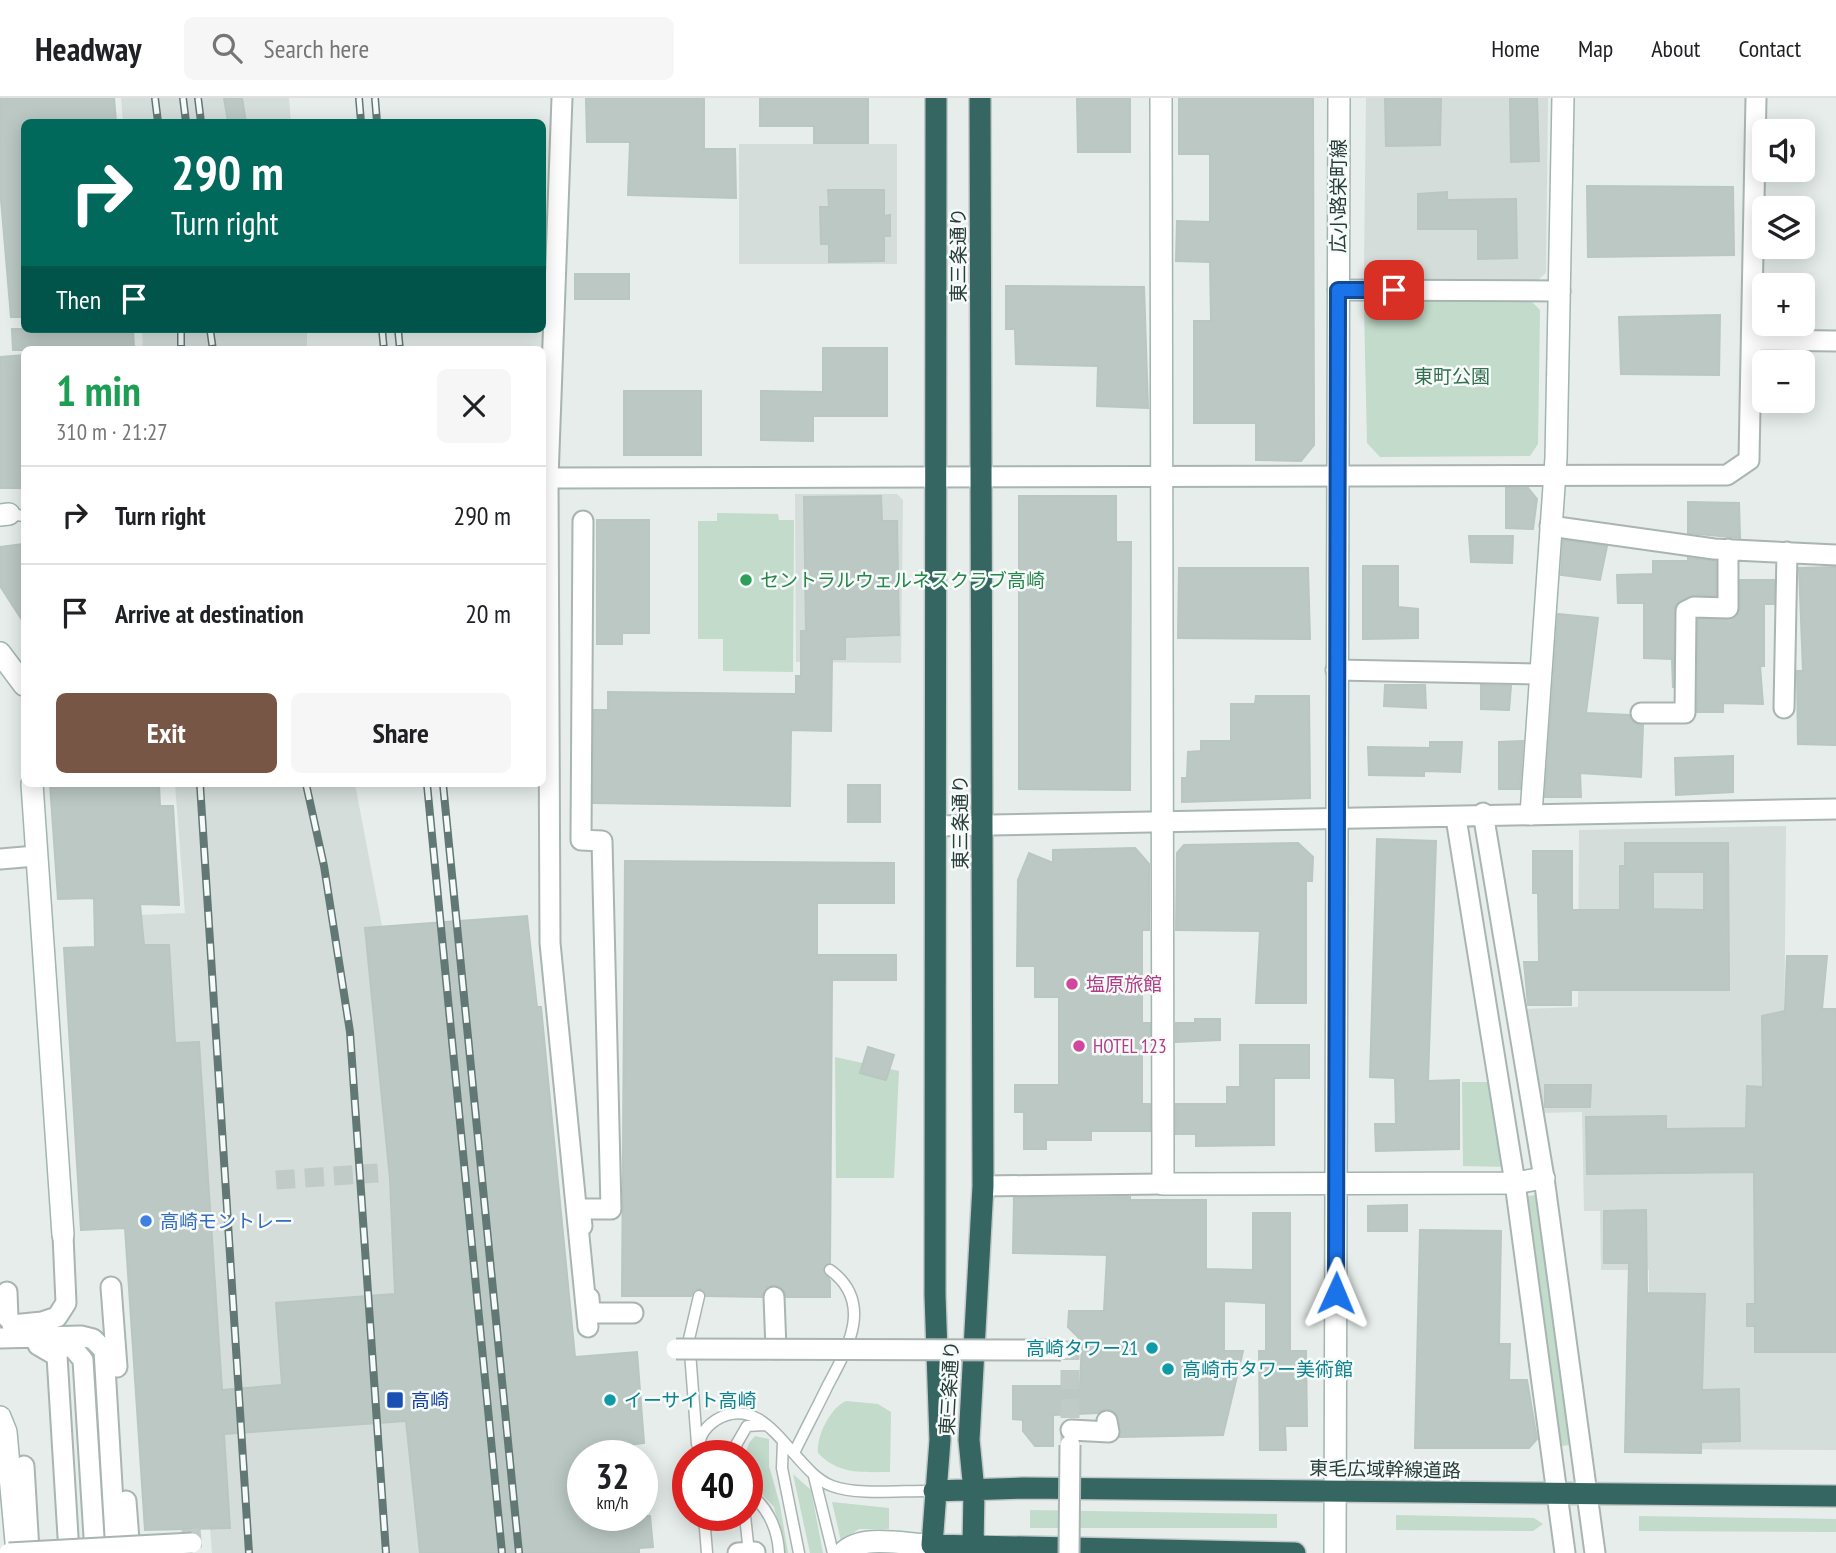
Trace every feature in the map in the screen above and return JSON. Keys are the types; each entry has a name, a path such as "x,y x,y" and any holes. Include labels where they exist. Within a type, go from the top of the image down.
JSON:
{"highway":[{"name":"東三条通り","path":"932,1545 934,1491 940,1440 935,1295 936,98"},
{"name":"東三条通り","path":"973,1546 974,1491 969,1440 983,1186 981,98"},
{"name":"東毛広域幹線道路","path":"934,1491 1023,1488 1836,1496"},
{"path":"932,1545 1295,1553"}],"street":[{"path":"562,98 548,478 551,943 588,1327"},
{"path":"1161,98 1163,1184"},
{"name":"広小路栄町線","path":"1335,1553 1339,98"},
{"path":"1531,814 1554,476 1563,98"},
{"path":"548,478 1727,475 1749,460 1756,98"},
{"path":"1338,290 1560,291"},
{"path":"1752,340 1836,341"},
{"path":"583,521 581,840 602,841 611,1209 580,1209 590,1313 633,1313"},
{"path":"1550,526 1728,549 1836,555"},
{"path":"1641,713 1685,713 1686,611 1694,607 1728,608 1728,549"},
{"path":"1784,708 1787,552"},
{"path":"0,653 21,681"},
{"path":"1336,670 1539,674"},
{"path":"7,1292 4,1322 42,1322 57,1317 66,1303 32,787"},
{"path":"937,826 1336,821 1456,818 1483,813 1836,811"},
{"path":"1483,813 1544,1178 1595,1553"},
{"path":"1456,818 1515,1184 1565,1553"},
{"path":"0,859 36,856"},
{"path":"983,1186 1515,1184 1544,1178"},
{"path":"111,1287 125,1551"},
{"path":"774,1297 776,1349"},
{"path":"0,1339 81,1336 93,1339 104,1350 125,1551"},
{"path":"0,1346 58,1344 73,1348 83,1360 95,1553"},
{"path":"37,1345 47,1348 57,1356 69,1553"},
{"path":"676,1349 1060,1350"},
{"path":"0,1417 6,1432 23,1552"},
{"path":"1069,1553 1070,1438 1109,1433 1107,1421"},
{"path":"23,1552 24,1466"},
{"path":"843,1553 850,1546 864,1541 932,1545"},
{"path":"9,1553 125,1551 192,1543"}],"lane":[{"path":"794,1453 852,1340 855,1313 852,1296 839,1276 831,1270"},
{"path":"697,1440 689,1339 699,1296"},
{"path":"700,1440 701,1436 720,1418 739,1413 751,1415 768,1425 814,1476 832,1486 850,1490 934,1491"},
{"path":"739,1440 747,1426 768,1425"},
{"path":"783,1441 782,1468 799,1553"},
{"path":"814,1476 833,1553"},
{"path":"763,1504 779,1543 779,1553"},
{"path":"705,1531 707,1553"},
{"path":"746,1531 748,1552"}],"shaded area":[{"path":"121,98 289,98 291,119 123,119"},
{"path":"1366,98 1548,98 1546,273 1533,284 1377,285 1364,270"},
{"path":"739,144 897,144 897,264 739,264"},
{"path":"142,333 307,333 307,346 143,346"},
{"path":"795,494 897,494 903,500 901,663 796,662"},
{"path":"175,787 356,787 382,926 439,1553 212,1553 210,1528 145,1530 125,1228 81,1230 64,948 95,947 94,917 185,913"},
{"path":"1786,826 1784,1063 1836,1064 1836,1450 1649,1449 1649,1270 1601,1270 1600,1211 1584,1211 1582,1112 1540,1113 1524,1009 1578,1007 1579,830"}],"green space":[{"name":"東町公園","path":"1374,296 1528,298 1540,310 1538,444 1530,456 1380,457 1367,443 1364,308"},
{"name":"セントラルウェルネスクラブ高崎","path":"717,513 778,514 779,520 794,520 793,672 723,671 723,639 698,639 698,521 717,521"},
{"path":"835,1057 899,1071 894,1178 836,1178"},
{"path":"1462,1082 1493,1082 1506,1167 1463,1166"},
{"path":"1535,1195 1572,1445 1559,1446 1523,1197"},
{"path":"846,1401 878,1404 891,1412 890,1472 843,1469 818,1453 819,1439 825,1424"},
{"path":"755,1436 769,1439 769,1466 780,1505 788,1553 784,1553 774,1507 763,1496 763,1440 752,1440"},
{"path":"793,1474 811,1490 823,1553 810,1553"},
{"path":"832,1502 889,1508 889,1529 859,1529 841,1541"},
{"path":"1030,1510 1277,1514 1277,1528 1030,1528"},
{"path":"1396,1515 1534,1518 1543,1524 1533,1531 1396,1530"},
{"path":"1639,1516 1836,1519 1836,1532 1639,1531"}],"building":[{"path":"0,98 114,98 116,119 21,119 21,317 11,317 0,188"},
{"path":"224,98 242,98 246,119 228,119"},
{"path":"586,98 704,98 704,149 735,149 736,198 628,195 630,142 587,142"},
{"path":"760,98 868,98 868,143 814,143 814,126 760,126"},
{"path":"1077,98 1130,98 1130,152 1078,152"},
{"path":"1179,98 1313,98 1314,445 1301,461 1256,460 1256,423 1194,423 1194,321 1211,321 1210,262 1176,261 1177,221 1210,222 1210,154 1179,154"},
{"path":"1385,98 1441,98 1440,145 1386,146"},
{"path":"1510,98 1537,98 1539,161 1511,162"},
{"path":"1587,186 1733,187 1734,255 1588,257"},
{"path":"828,190 884,190 884,216 890,215 890,236 884,236 884,261 829,262 829,244 821,244 820,207 829,207"},
{"path":"1447,192 1447,200 1516,199 1517,258 1478,259 1478,229 1418,229 1418,194"},
{"path":"575,274 629,274 629,299 575,299"},
{"path":"1006,286 1144,287 1148,408 1097,406 1098,366 1016,364 1015,329 1006,329"},
{"path":"1720,315 1719,375 1621,374 1619,317"},
{"path":"12,329 21,329 21,333 133,333 134,346 21,346 21,350 13,350"},
{"path":"823,348 887,348 887,416 813,416 813,441 761,440 761,391 823,392"},
{"path":"21,355 21,488 0,488 0,357"},
{"path":"624,391 701,391 701,455 624,455"},
{"path":"1506,488 1528,488 1537,499 1533,529 1506,528"},
{"path":"881,496 882,521 897,521 899,635 845,637 845,659 832,659 831,731 791,730 790,806 593,803 594,710 608,710 608,692 796,694 796,676 801,676 801,631 806,631 804,497"},
{"path":"1019,496 1116,496 1116,542 1131,542 1130,790 1019,789"},
{"path":"1688,502 1739,503 1740,538 1688,533"},
{"path":"597,520 649,520 649,633 622,633 622,644 597,644"},
{"path":"1469,536 1513,536 1512,563 1471,562"},
{"path":"1563,540 1607,546 1600,580 1561,575"},
{"path":"21,544 21,618 0,586 0,547"},
{"path":"1688,558 1716,561 1716,595 1689,596 1675,605 1673,688 1672,659 1644,658 1644,603 1618,603 1617,575 1653,574 1653,561 1688,561"},
{"path":"1363,566 1398,566 1398,607 1418,609 1418,638 1363,639"},
{"path":"1836,567 1836,745 1798,744 1797,671 1803,671 1799,568"},
{"path":"1179,568 1308,568 1310,639 1178,638"},
{"path":"1740,580 1774,580 1774,604 1764,604 1764,666 1760,666 1763,704 1723,703 1723,712 1697,712 1698,619 1734,618 1740,609"},
{"path":"1558,614 1598,618 1586,713 1629,715 1634,723 1643,725 1641,777 1580,773 1581,797 1545,797"},
{"path":"1385,685 1425,685 1426,708 1384,706"},
{"path":"1481,685 1511,686 1509,710 1481,709"},
{"path":"1256,696 1309,696 1310,798 1182,802 1182,778 1187,778 1188,752 1201,751 1201,741 1231,741 1231,704 1255,704"},
{"path":"1523,741 1520,789 1499,789 1499,742"},
{"path":"1430,742 1462,742 1460,772 1424,771 1424,776 1369,775 1368,747 1430,748"},
{"path":"1733,756 1733,792 1676,795 1675,758"},
{"path":"848,785 880,785 880,822 848,822"},
{"path":"50,787 159,787 160,806 173,806 179,905 140,904 144,945 169,945 175,1043 199,1042 222,1390 282,1385 276,1303 395,1294 390,1179 365,928 527,916 537,1007 541,1007 575,1357 637,1352 644,1440 567,1440 567,1531 651,1531 653,1547 639,1548 639,1553 420,1553 406,1421 224,1434 230,1528 145,1530 125,1228 81,1230 64,948 95,947 94,898 58,899"},
{"path":"1377,839 1436,841 1428,1081 1459,1080 1459,1149 1376,1151 1375,1124 1396,1124 1395,1078 1370,1077"},
{"path":"1298,843 1313,857 1312,881 1306,881 1306,1003 1256,1003 1260,931 1176,930 1177,853 1184,845"},
{"path":"1625,843 1728,843 1729,990 1571,990 1571,1005 1528,1005 1524,962 1539,962 1538,893 1533,893 1533,851 1572,851 1572,910 1620,910 1620,866 1625,866","holes":["1653,872 1704,872 1704,910 1653,909"]},
{"path":"1135,848 1149,864 1149,930 1142,930 1142,1023 1150,1023 1150,1042 1142,1042 1142,1104 1150,1104 1150,1131 1091,1131 1091,1140 1046,1140 1046,1149 1024,1149 1024,1112 1015,1112 1015,1085 1059,1085 1059,997 1035,997 1035,966 1017,966 1018,880 1029,853 1053,863 1053,850"},
{"path":"625,861 894,863 894,903 817,903 817,955 896,955 896,980 832,980 830,1263 823,1269 830,1281 830,1297 786,1297 784,1290 774,1285 767,1287 762,1297 706,1296 700,1289 694,1290 691,1296 622,1296"},
{"path":"1787,956 1827,956 1822,1009 1836,1009 1836,1352 1755,1352 1755,1326 1747,1326 1747,1304 1755,1304 1754,1172 1587,1174 1586,1117 1666,1116 1666,1129 1746,1128 1747,1086 1763,1087 1762,1016 1785,1011"},
{"path":"1195,1019 1220,1019 1220,1040 1176,1042 1176,1023 1195,1023"},
{"path":"1240,1045 1309,1045 1309,1078 1274,1078 1274,1145 1196,1146 1196,1134 1176,1134 1176,1104 1227,1104 1227,1087 1240,1087"},
{"path":"868,1047 894,1055 886,1080 860,1073"},
{"path":"1545,1085 1591,1085 1590,1107 1545,1107"},
{"path":"1130,1197 1130,1200 1206,1200 1206,1269 1253,1270 1253,1213 1290,1213 1290,1351 1306,1351 1307,1426 1285,1426 1286,1450 1260,1450 1259,1351 1266,1351 1266,1303 1224,1301 1224,1351 1243,1351 1223,1435 1120,1437 1117,1414 1105,1409 1098,1413 1053,1415 1053,1446 1035,1446 1023,1431 1023,1420 1013,1419 1013,1386 1080,1386 1082,1341 1068,1327 1069,1311 1104,1311 1107,1255 1013,1253 1014,1198"},
{"path":"1407,1205 1407,1231 1368,1231 1368,1206"},
{"path":"1646,1210 1647,1293 1705,1294 1702,1390 1739,1389 1740,1441 1701,1442 1701,1453 1625,1452 1629,1263 1604,1263 1604,1211"},
{"path":"1420,1230 1501,1231 1499,1344 1510,1344 1509,1380 1527,1380 1537,1439 1529,1448 1415,1448"}],"tunnel":[{"path":"276,1180 378,1173"},
{"path":"1061,1350 1070,1350 1070,1445"},
{"path":"191,1529 193,1553"}],"railway":[{"path":"155,98 158,119"},
{"path":"183,98 186,119"},
{"path":"198,98 201,119"},
{"path":"359,98 361,119"},
{"path":"375,98 377,119"},
{"path":"181,333 181,346"},
{"path":"211,333 212,346"},
{"path":"382,333 384,346"},
{"path":"398,333 400,346"},
{"path":"200,787 249,1553"},
{"path":"307,787 324,866 350,1032 386,1553"},
{"path":"427,787 502,1553"},
{"path":"443,787 519,1553"}],"place":[{"name":"セントラルウェルネスクラブ高崎","path":"746,580"},
{"name":"塩原旅館","path":"1072,984"},
{"name":"HOTEL 123","path":"1079,1046"},
{"name":"高崎モントレー","path":"146,1221"},
{"name":"高崎タワー21","path":"1152,1348"},
{"name":"高崎市タワー美術館","path":"1168,1369"},
{"name":"高崎","path":"395,1400"},
{"name":"イーサイト高崎","path":"610,1400"}],"route":[{"path":"1336,1293 1338,290 1394,290"}]}
